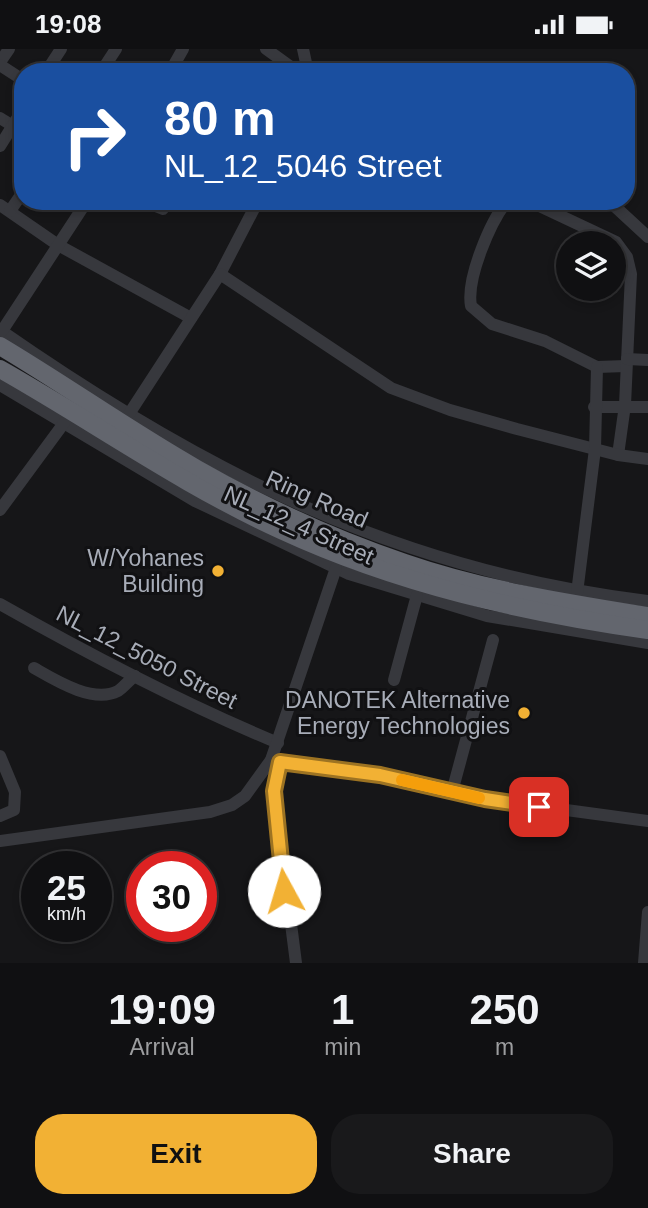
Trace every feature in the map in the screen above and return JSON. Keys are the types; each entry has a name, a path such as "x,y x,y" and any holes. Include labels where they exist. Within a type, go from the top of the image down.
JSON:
{"highway":[{"name":"Ring Road","path":"0,336 35,367 116,421 199,470 257,500 363,547 406,563 520,593 648,615"},
{"name":"Ring Road","path":"0,369 190,484 317,546 385,572 503,606 648,630"},
{"path":"0,375 29,385"}],"street":[{"path":"0,64 9,49"},
{"path":"266,49 285,63"},
{"path":"0,118 13,126 0,145"},
{"path":"5,208 58,245 191,318"},
{"path":"81,210 0,336 129,414 276,496 356,530 441,559 577,593 648,601"},
{"path":"129,414 220,274 253,210"},
{"path":"500,210 472,280 471,306 492,324 545,341 597,367 648,360"},
{"path":"548,210 616,242 622,249 631,274 625,405 618,455"},
{"path":"619,210 648,237"},
{"path":"220,274 391,388 450,410 618,455 648,459"},
{"path":"577,593 594,449 597,367"},
{"name":"NL_12_4 Street","path":"0,385 195,501 336,569 487,616 648,643"},
{"path":"594,407 648,407"},
{"path":"0,510 64,423"},
{"path":"296,963 274,791 275,761 278,743 336,569"},
{"path":"394,680 417,595"},
{"name":"NL_12_5050 Street","path":"0,604 221,720 278,743"},
{"path":"452,792 493,640"},
{"path":"34,668 65,685 94,693 117,691 135,676"},
{"path":"0,756 16,799 14,810 0,816"},
{"path":"275,761 380,775 485,799 648,821"},
{"path":"0,841 210,812 232,805 246,796 275,761"},
{"path":"644,963 648,912"}],"slow traffic":[{"path":"402,780 479,798"}],"place":[{"name":"W/Yohanes Building","path":"218,571"},
{"name":"DANOTEK Alternative Energy Technologies","path":"524,713"}],"route":[{"path":"284,891 274,791 280,762 380,775 485,799 539,807"}]}
